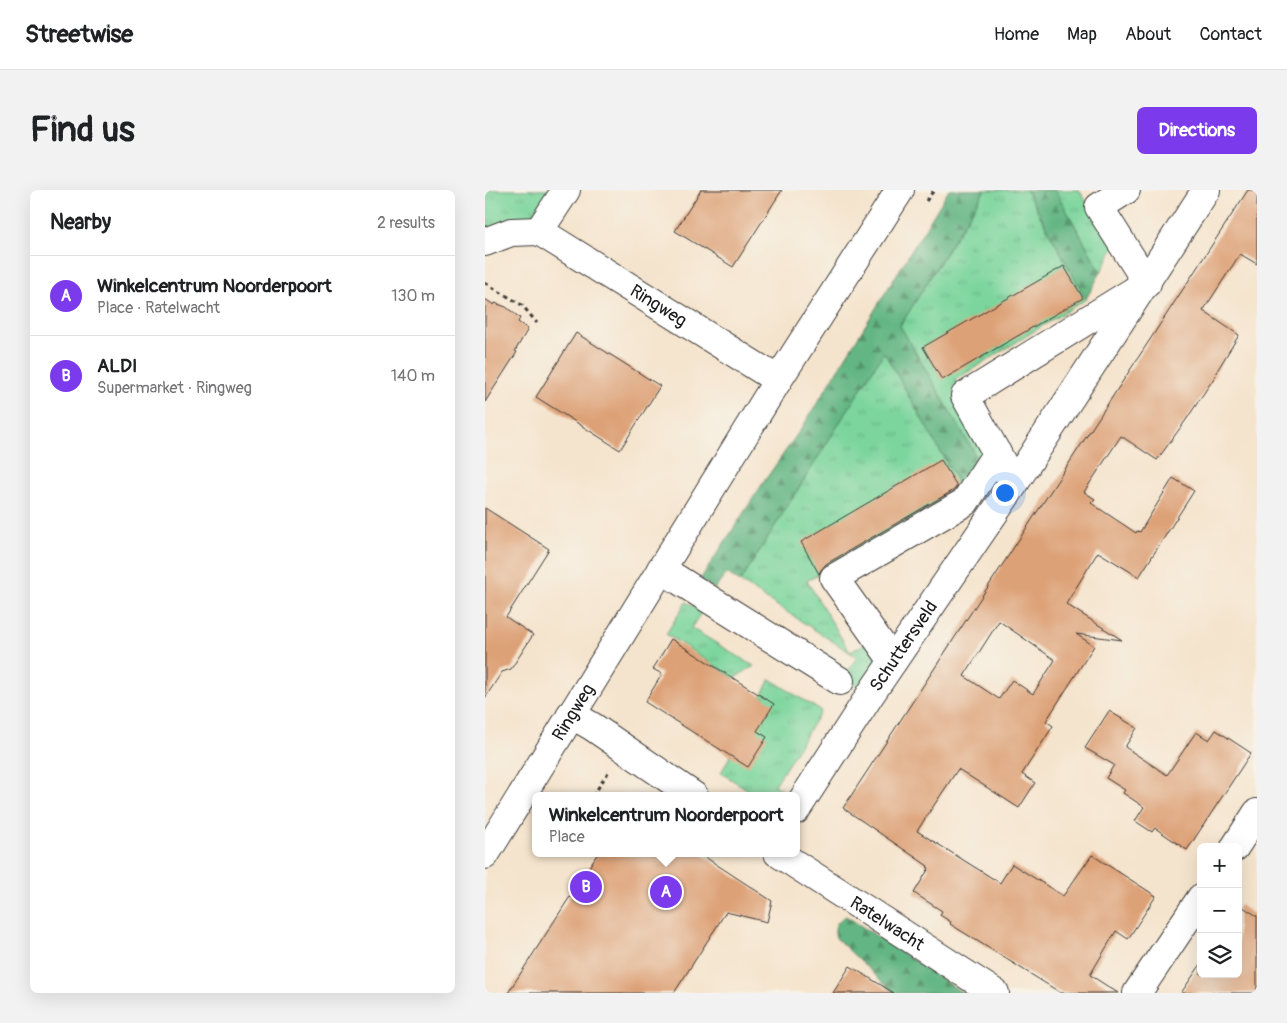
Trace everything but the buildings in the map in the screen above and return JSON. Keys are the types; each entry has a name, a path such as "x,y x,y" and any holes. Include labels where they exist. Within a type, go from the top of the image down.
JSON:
{"street":[{"path":"485,242 511,232 539,231 566,190"},
{"name":"Ringweg","path":"485,855 777,380 900,190"},
{"path":"1127,190 1099,207 1147,283"},
{"name":"Schuttersveld","path":"800,804 893,661 1014,484 1147,283 1206,190"},
{"name":"Ringweg","path":"539,231 777,380"},
{"name":"Schuttersveld","path":"1014,484 965,396 1147,283"},
{"path":"893,661 834,578 965,502 997,453"},
{"path":"661,569 840,681"},
{"path":"571,714 687,792"},
{"path":"1238,843 1257,813"},
{"name":"Ratelwacht","path":"784,857 995,993"},
{"path":"1137,993 1197,904"}],"path":[{"path":"485,283 522,305 537,324"}],"green space":[{"path":"485,190 553,190 527,220 485,231"},
{"path":"949,190 985,190 900,326 979,461 961,488 884,352 740,582 727,573 715,589 700,580 763,483 803,426"},
{"path":"985,190 1026,190 1086,299 955,380 989,443 979,461 900,326"},
{"path":"1026,190 1055,190 1101,272 1086,299"},
{"path":"1055,190 1079,190 1115,245 1101,272"},
{"path":"884,351 961,488 807,581 850,652 869,642 877,662 863,689 844,678 857,657 740,582"},
{"path":"686,602 702,611 691,628 754,666 734,678 666,634"},
{"path":"770,679 821,711 775,785 786,792 752,792 721,773"},
{"path":"846,916 963,993 894,993 836,938 836,925"}],"place":[{"name":"ALDI","path":"586,887"},
{"name":"Winkelcentrum Noorderpoort","path":"666,892"}]}
